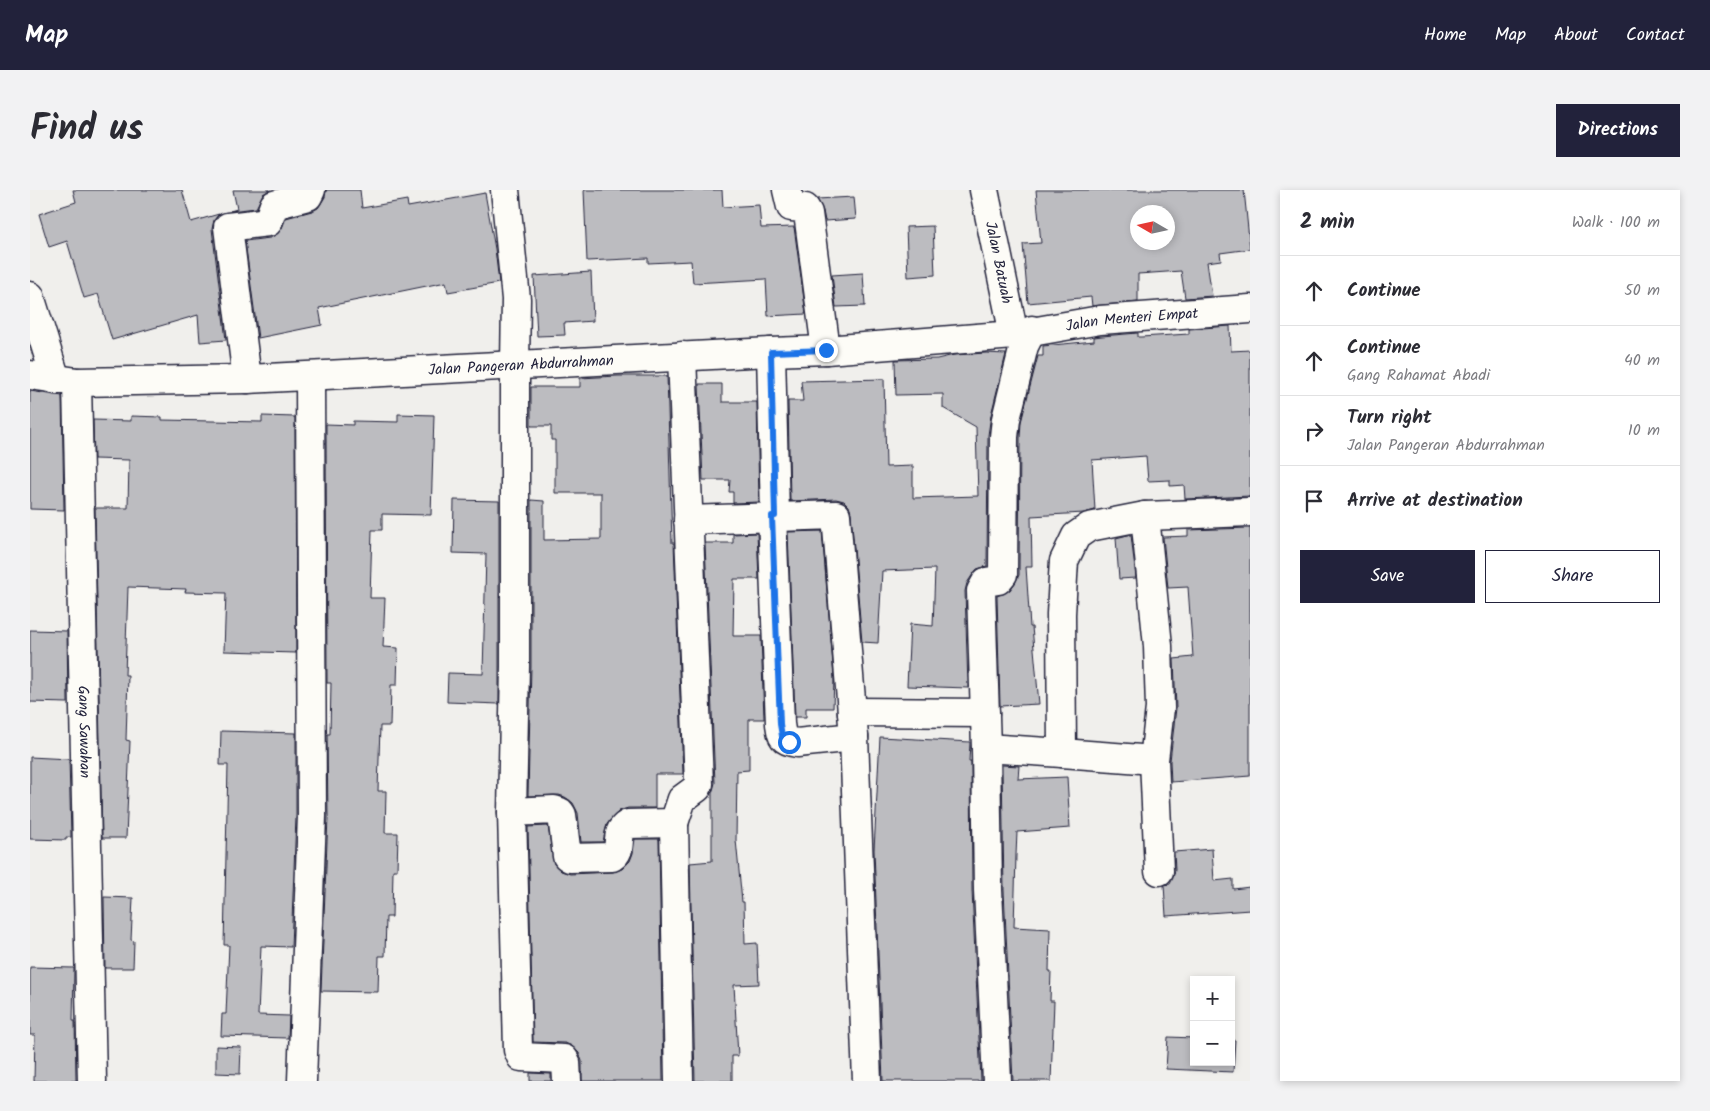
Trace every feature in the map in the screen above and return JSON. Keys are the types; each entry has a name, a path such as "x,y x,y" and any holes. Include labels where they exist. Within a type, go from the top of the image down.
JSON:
{"street":[{"path":"248,379 228,227 268,222 274,205 308,196 311,190"},
{"path":"505,190 516,300 515,666 512,812 518,1054 525,1058 564,1059 566,1062 567,1081"},
{"path":"788,190 791,206 805,208 808,213 826,350"},
{"name":"Jalan Batuah","path":"984,190 1023,332"},
{"name":"Gang Sawahan","path":"30,296 67,381 92,1081"},
{"name":"Jalan Menteri Empat","path":"1023,332 1100,320 1250,309"},
{"path":"997,1081 988,890 981,591 986,582 998,580 1003,574 1004,437 1006,419 1024,346 1023,332"},
{"name":"Jalan Pangeran Abdurrahman","path":"30,375 67,381 310,377 515,364 826,350 1023,332"},
{"path":"771,352 774,516 782,736 789,742 797,743 853,724 985,713"},
{"path":"679,1081 674,823 682,799 697,788 699,781 682,356"},
{"path":"302,1081 312,816 310,377"},
{"path":"1062,753 1061,614 1064,561 1076,536 1089,526 1145,516 1250,512"},
{"path":"688,520 836,515 853,724 867,1081"},
{"path":"1145,516 1158,646 1160,708 1154,760 1159,871"},
{"path":"986,748 1154,760"},
{"path":"512,812 554,810 560,812 562,816 565,853 570,858 612,857 616,855 620,832 628,824 674,823"}],"building":[{"path":"73,190 182,190 191,222 219,214 214,220 212,229 226,340 200,342 198,315 112,340 98,294 84,298 67,241 49,247 39,214 76,202"},
{"path":"233,190 270,190 263,194 256,208 230,211 237,209"},
{"path":"326,190 360,190 362,208 407,200 408,207 485,193 499,283 448,292 446,282 319,308 322,325 258,338 245,241 270,238 277,234 286,218 318,208 325,197"},
{"path":"584,190 722,190 723,207 759,205 761,228 794,227 806,314 768,316 766,279 693,283 691,261 648,263 648,258 587,261"},
{"path":"1036,190 1244,190 1250,249 1220,253 1221,260 1207,262 1212,296 1185,298 1181,271 1138,274 1138,302 1092,306 1091,297 1028,303 1023,244 1041,243"},
{"path":"854,197 856,219 825,221 823,211 817,199"},
{"path":"933,226 935,275 908,277 906,227"},
{"path":"591,272 593,321 564,323 565,335 537,336 534,276"},
{"path":"863,273 865,306 836,307 832,275"},
{"path":"1230,326 1231,351 1250,350 1250,496 1185,499 1184,485 1170,486 1170,480 1148,481 1146,456 1092,460 1095,510 1084,513 1031,516 1032,567 1026,567 1030,627 1032,627 1039,704 1000,706 997,596 1010,590 1019,575 1021,422 1038,356 1043,356 1043,346 1094,341 1094,337 1102,336 1138,333 1138,337 1189,334 1189,329"},
{"path":"1006,354 988,435 987,566 977,569 967,583 965,591 968,688 907,686 910,624 933,626 935,569 882,571 878,643 862,642 849,506 844,501 836,499 790,501 788,401 803,401 801,381 884,379 886,467 913,466 913,498 978,496 976,427 943,408 943,394 896,395 895,360 937,359 954,355"},
{"path":"667,376 672,543 674,543 683,774 655,774 655,808 628,808 619,811 607,824 603,842 581,842 578,813 573,803 559,795 528,796 531,666 531,500 544,501 544,540 601,539 601,493 555,493 555,440 551,440 551,426 531,426 531,387 580,387 580,378"},
{"path":"699,384 722,384 722,402 757,402 759,502 733,503 733,492 729,492 730,480 703,480"},
{"path":"30,391 62,396 64,510 30,509"},
{"path":"398,414 434,415 431,515 382,514 382,530 372,530 370,598 385,598 383,647 398,648 397,685 391,685 390,726 380,726 378,791 386,791 385,833 398,833 397,870 393,870 392,917 386,917 385,956 379,956 378,992 321,991 328,817 327,734 330,734 331,683 327,683 326,424 353,425 353,421 398,422"},
{"path":"131,416 162,417 162,420 262,422 262,416 295,417 296,653 224,651 226,593 185,592 186,589 128,587 125,675 128,675 126,740 130,741 126,838 102,838 95,508 128,508 129,460 94,459 93,420 131,421"},
{"path":"454,500 499,501 499,704 447,702 448,673 483,674 486,554 453,553"},
{"path":"1250,528 1250,776 1171,782 1170,761 1176,708 1174,659 1193,657 1188,587 1168,588 1163,537 1188,536 1188,530"},
{"path":"822,531 834,678 833,708 806,708 806,717 795,717 788,532"},
{"path":"757,533 759,579 734,579 733,636 761,636 764,719 749,719 749,770 737,771 736,840 742,902 744,902 745,944 757,943 759,984 734,985 738,1056 732,1056 732,1081 695,1081 690,863 712,861 712,793 715,783 705,543 733,543 733,534"},
{"path":"1131,535 1136,578 1119,579 1116,538"},
{"path":"30,630 67,631 68,703 30,702"},
{"path":"221,731 296,733 296,816 291,947 261,946 258,1015 289,1016 288,1038 221,1036 222,1014 226,1014 229,945 224,945 228,765 220,765"},
{"path":"880,737 970,742 972,891 981,1081 883,1081 874,850"},
{"path":"30,757 69,759 71,837 66,837 66,840 30,839"},
{"path":"1002,765 1019,766 1018,779 1067,777 1070,828 1017,832 1014,927 1050,929 1050,1001 1054,1001 1051,1081 1013,1081 1004,890"},
{"path":"548,826 554,864 561,871 570,874 613,872 622,869 630,861 635,839 659,839 663,1081 582,1081 582,1061 579,1053 572,1046 565,1043 533,1042 528,827"},
{"path":"1212,849 1214,881 1233,879 1233,889 1250,887 1250,910 1166,916 1164,885 1170,884 1173,878 1175,870 1174,852"},
{"path":"104,897 133,898 131,940 134,941 133,968 105,968"},
{"path":"30,967 74,968 73,1021 75,1021 76,1081 34,1081 35,1035 30,1035"},
{"path":"1168,1037 1190,1038 1190,1066 1233,1066 1233,1072 1166,1069"},
{"path":"216,1046 241,1047 240,1074 216,1073"},
{"path":"530,1073 551,1074 551,1081 530,1081"}],"route":[{"path":"789,742 782,736 780,724 772,516 775,516 771,352 826,350"}]}
